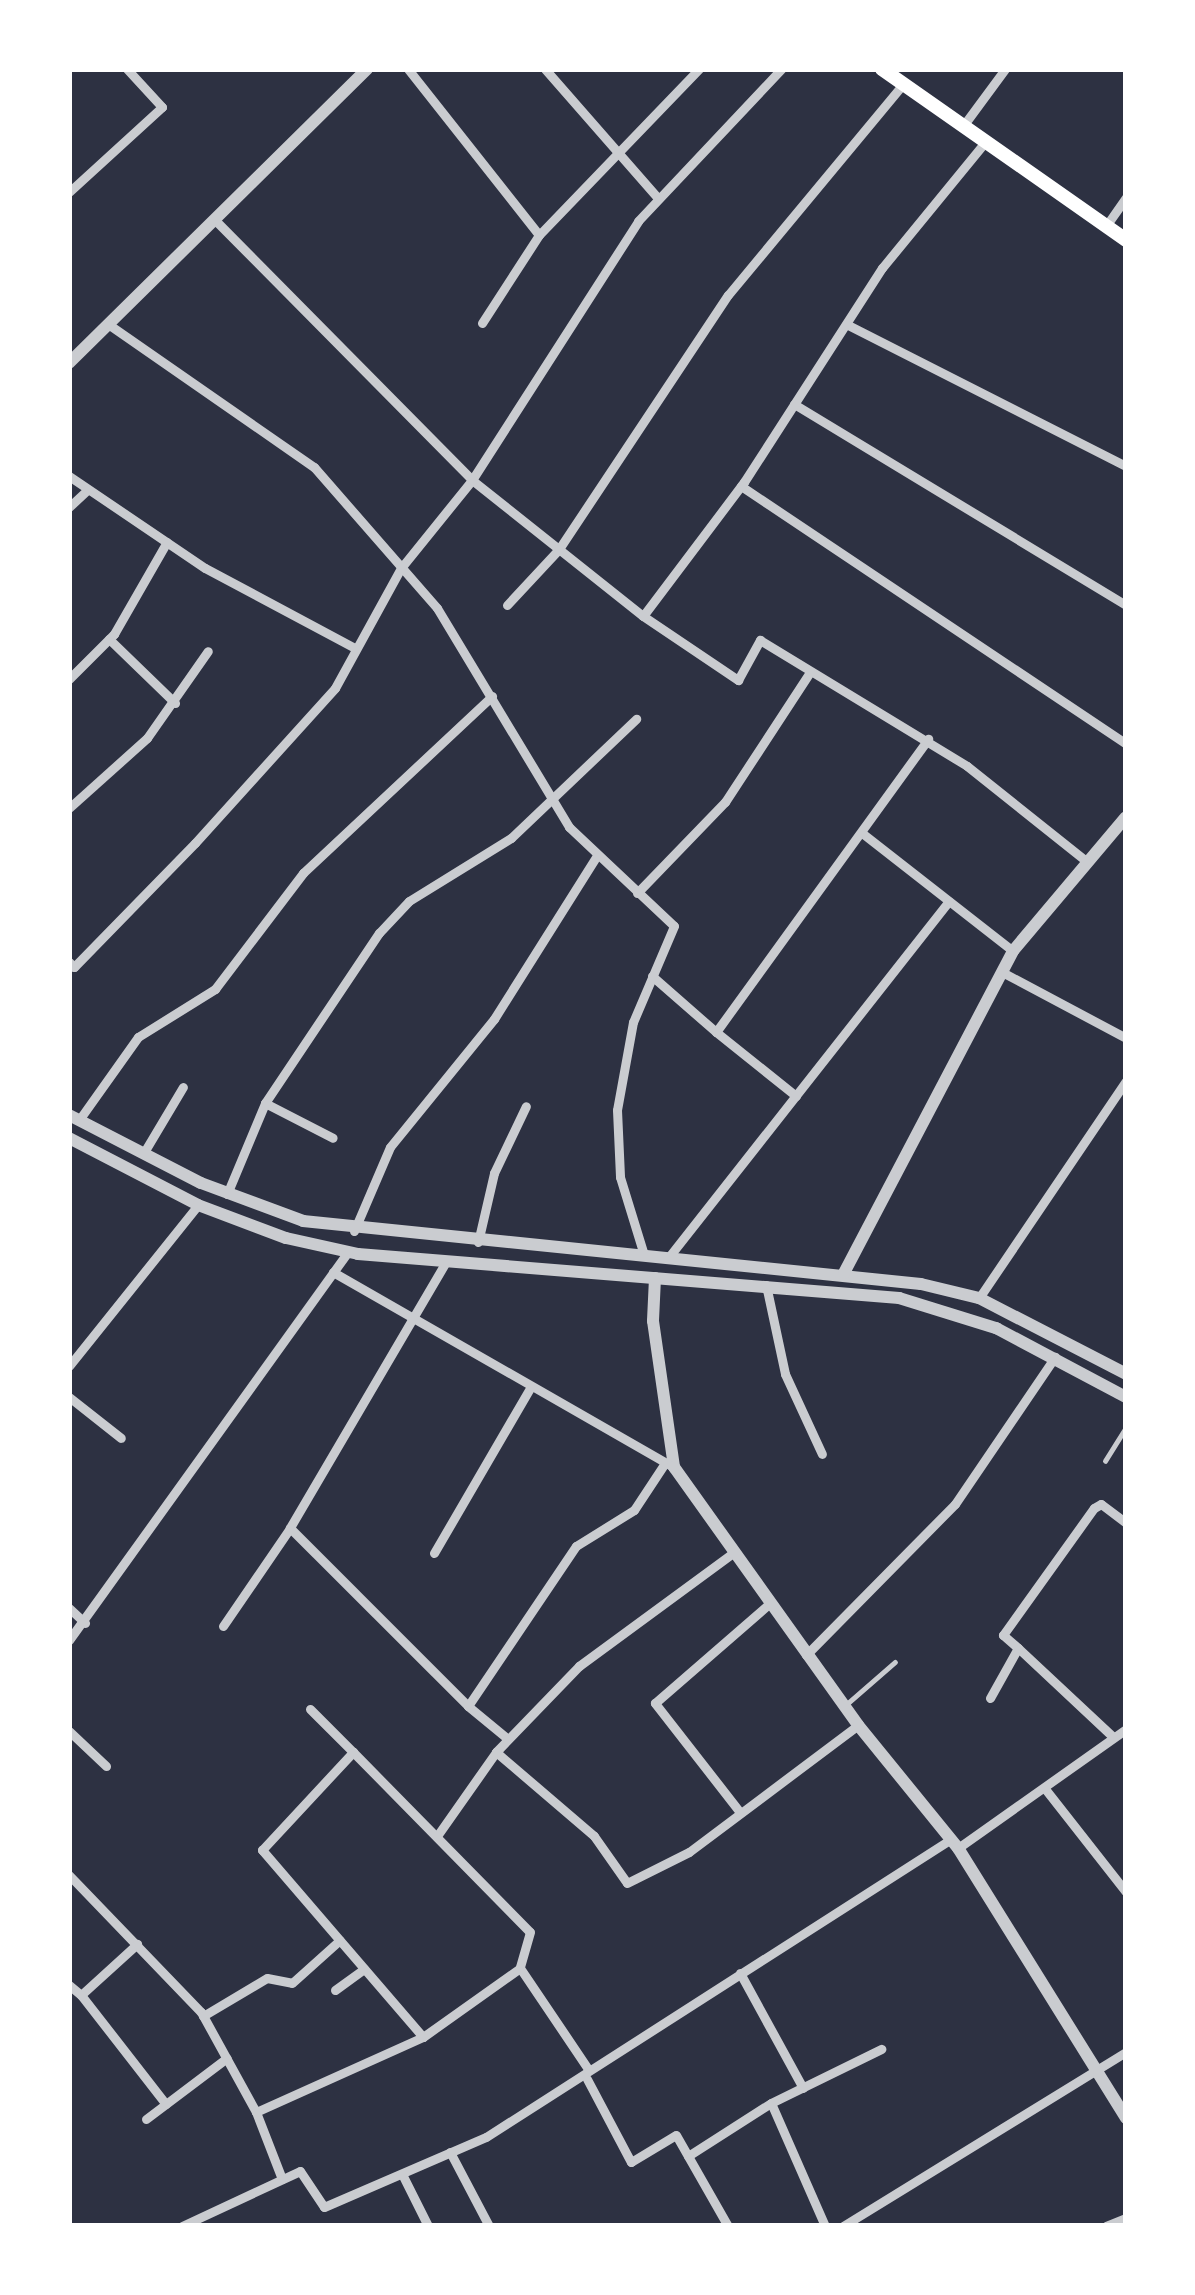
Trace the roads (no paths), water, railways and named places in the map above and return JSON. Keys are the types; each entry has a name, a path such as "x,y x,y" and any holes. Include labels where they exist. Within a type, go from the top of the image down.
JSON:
{"main road":[{"path":"882,69 1126,240"}],"street":[{"path":"69,193 162,107 127,69"},
{"path":"69,363 367,69"},
{"path":"408,69 539,235"},
{"path":"545,69 614,155 658,198"},
{"path":"482,323 539,235 698,69"},
{"path":"71,964 334,688 401,568 472,480 658,198 782,69"},
{"path":"962,126 1005,69"},
{"path":"507,604 559,549 728,295 903,84"},
{"path":"643,616 741,486 882,268 985,142"},
{"path":"1106,226 1126,197"},
{"path":"214,219 472,480 643,616 738,680 760,640 928,740 1086,861"},
{"path":"108,324 271,430 401,568 492,696 552,798 596,856 674,926 633,1022 617,1110 620,1177 644,1255"},
{"path":"848,325 1126,466"},
{"path":"794,404 1036,544 1126,605"},
{"path":"69,476 167,542 353,647"},
{"path":"741,486 1126,744"},
{"path":"69,507 87,490"},
{"path":"69,679 109,638 167,542"},
{"path":"109,638 176,703"},
{"path":"69,808 176,703 208,651"},
{"path":"638,893 725,802 810,672"},
{"path":"492,696 303,873 215,989 138,1037 74,1117 226,1194 354,1231 844,1273 979,1298 1126,1374"},
{"path":"226,1194 265,1103 379,933 410,901 511,838 637,719"},
{"path":"716,1032 928,740"},
{"path":"844,1273 1013,951 1126,817"},
{"path":"862,832 1013,951"},
{"path":"354,1231 390,1147 494,1019 596,856"},
{"path":"668,1258 949,901"},
{"path":"1002,972 1126,1038"},
{"path":"652,976 796,1096"},
{"path":"979,1298 1126,1081"},
{"path":"143,1154 183,1087"},
{"path":"265,1103 333,1138"},
{"path":"478,1243 494,1173 526,1106"},
{"path":"69,1138 249,1228 348,1252 898,1298 955,1312 1055,1357 1126,1397"},
{"path":"69,1366 198,1205"},
{"path":"69,1640 86,1623 348,1252"},
{"path":"223,1626 290,1528 448,1260"},
{"path":"729,1282 732,1261"},
{"path":"333,1273 670,1465 858,1725 954,1844 1126,2118"},
{"path":"468,1706 576,1546 634,1510 670,1465 653,1322 655,1277"},
{"path":"766,1285 785,1374 821,1454"},
{"path":"806,1655 956,1504 1055,1357"},
{"path":"434,1553 530,1388"},
{"path":"69,1397 121,1438"},
{"path":"1112,1736 1003,1635 1094,1508 1101,1504 1126,1522"},
{"path":"290,1528 468,1706 508,1739"},
{"path":"437,1836 496,1752 579,1666 734,1552"},
{"path":"739,1811 655,1703 769,1604"},
{"path":"69,1608 86,1623"},
{"path":"990,1698 1018,1648"},
{"path":"256,2112 423,2037 520,1968 530,1932 310,1709"},
{"path":"496,1752 593,1836 627,1883 689,1852 858,1725"},
{"path":"182,2226 202,2222 300,2171 324,2207 450,2152 587,2074 740,1973 1046,1790 1126,1730"},
{"path":"69,1731 106,1766"},
{"path":"353,1751 262,1850 423,2037"},
{"path":"1046,1790 1126,1892"},
{"path":"69,1875 203,2016 256,2112 281,2180"},
{"path":"203,2016 267,1978 292,1983 340,1940"},
{"path":"81,1995 136,1944"},
{"path":"520,1968 587,2074 631,2162 676,2135 728,2226"},
{"path":"334,1990 364,1969"},
{"path":"740,1973 803,2088"},
{"path":"69,1985 166,2104"},
{"path":"688,2156 771,2104 881,2049"},
{"path":"843,2226 1126,2052"},
{"path":"146,2120 227,2058"},
{"path":"771,2104 825,2226"},
{"path":"450,2152 489,2226"},
{"path":"402,2174 428,2226"},
{"path":"1106,2226 1126,2218"}],"lane":[{"path":"1105,1461 1126,1426"},
{"path":"844,1706 895,1662"}]}
